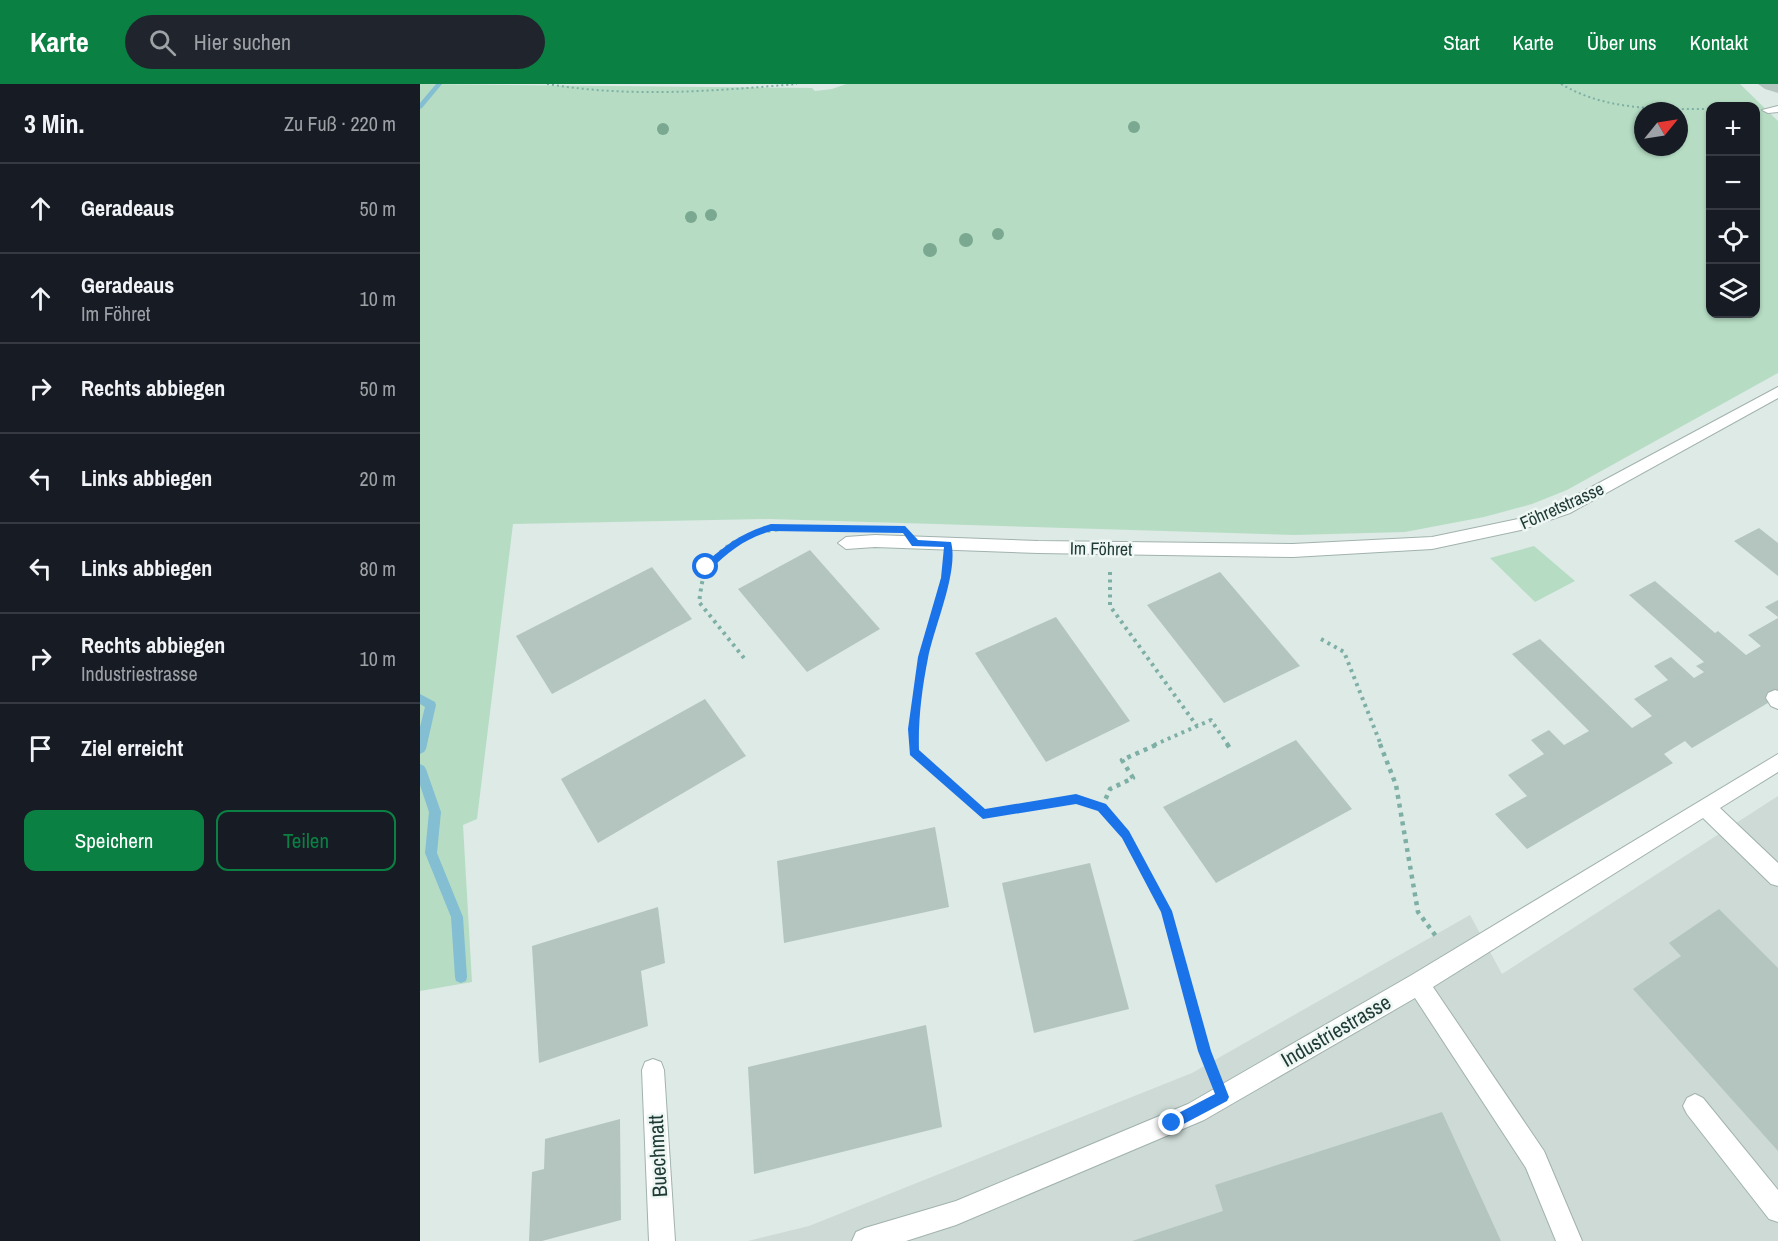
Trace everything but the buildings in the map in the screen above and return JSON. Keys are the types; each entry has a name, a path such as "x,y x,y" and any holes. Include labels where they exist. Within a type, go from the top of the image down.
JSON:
{"street":[{"name":"Föhretstrasse","path":"1287,551 1440,542 1481,536 1540,519 1605,487 1778,392"},
{"name":"Im Föhret","path":"842,536 875,541 915,543 1110,549 1287,551"},
{"name":"Industriestrasse","path":"865,1241 956,1213 1172,1123 1222,1097 1418,984 1778,762"},
{"path":"1706,808 1778,877"},
{"path":"1418,984 1535,1160 1569,1241"},
{"name":"Buechmatt","path":"653,1070 662,1241"},
{"path":"1695,1106 1778,1210"}],"path":[{"path":"547,84 584,90 618,92 703,91 797,84"},
{"path":"1561,84 1580,96 1610,104 1706,109"},
{"path":"744,658 699,602 706,567 726,548 749,534 771,528 842,536"},
{"path":"948,544 945,578 923,657 913,729 913,752 983,814 1076,799 1102,807 1126,834 1166,911 1204,1051 1222,1097"},
{"path":"1110,549 1110,606 1197,726"},
{"path":"1321,639 1344,652 1396,785 1418,912 1455,961"},
{"path":"1102,807 1110,789 1133,778 1122,760 1210,720 1231,750"}],"shaded area":[{"path":"1778,796 1778,1241 748,1241 809,1226 1192,1073 1470,915 1502,974"}],"green space":[{"path":"420,84 812,88 815,91 846,84 1740,84 1758,102 1706,102 1706,318 1760,318 1760,103 1778,121 1778,373 1567,490 1532,504 1484,517 1405,532 1294,535 769,519 513,524 477,819 463,825 472,982 420,991"},
{"path":"1534,546 1575,581 1535,602 1490,558"}],"waterway":[{"path":"420,107 439,84"},
{"path":"420,698 431,705 420,749"},
{"path":"420,769 435,812 431,853 457,917 461,977"}],"route":[{"path":"706,567 726,548 749,534 771,528 905,530 915,543 948,544 945,578 923,657 921,686 913,729 913,752 983,814 1076,799 1102,807 1126,834 1166,911 1204,1051 1222,1097 1172,1123"}]}
